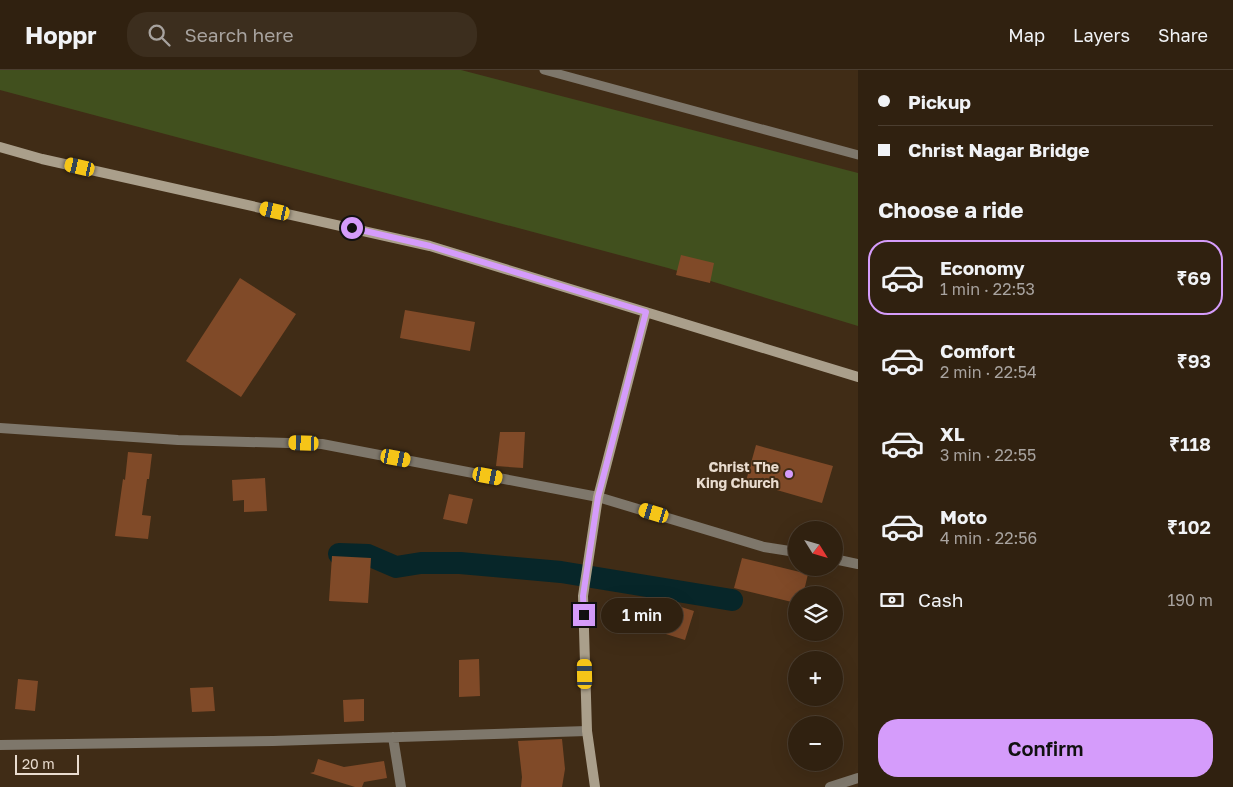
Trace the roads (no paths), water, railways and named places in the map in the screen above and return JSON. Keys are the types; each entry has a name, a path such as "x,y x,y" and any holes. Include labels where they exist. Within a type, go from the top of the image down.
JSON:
{"main road":[{"path":"0,147 51,161 430,246 858,377"},
{"path":"594,787 587,731 583,596 598,497 646,312"}],"street":[{"path":"0,428 178,440 322,444 598,497 764,546 788,550"},
{"path":"843,561 858,564"},
{"path":"0,745 264,741 587,731"},
{"path":"393,737 401,787"},
{"path":"830,787 858,778"}],"lane":[{"path":"544,70 858,155"}],"waterway":[{"path":"339,554 368,555 396,567 421,563 460,563 561,572 732,600"}],"place":[{"name":"Christ The King Church","path":"789,474"}]}
